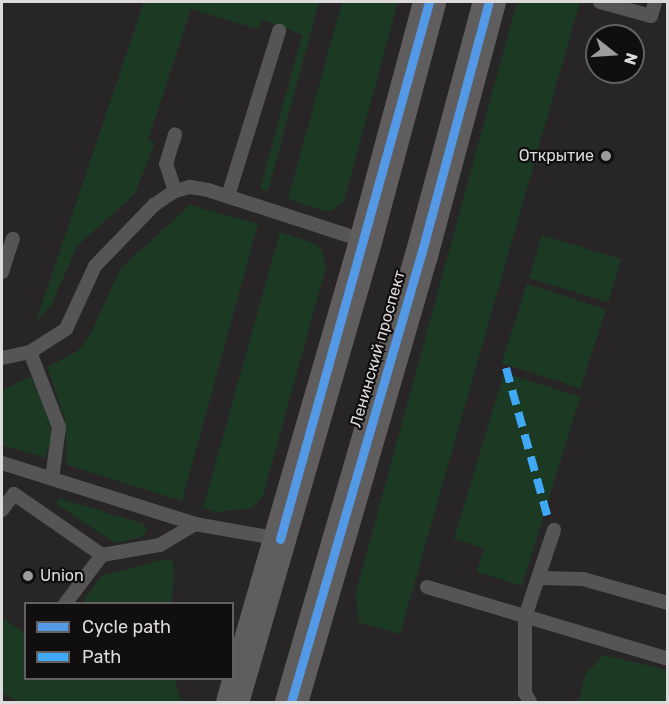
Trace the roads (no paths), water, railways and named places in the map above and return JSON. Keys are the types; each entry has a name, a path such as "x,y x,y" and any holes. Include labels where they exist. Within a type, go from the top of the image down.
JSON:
{"main road":[{"path":"232,702 365,241 429,2"},
{"name":"Ленинский проспект","path":"291,702 421,255 489,2"}],"lane":[{"path":"600,2 651,16 655,2"},
{"path":"228,196 279,31"},
{"path":"175,135 166,164 175,191"},
{"path":"2,358 30,352 66,329 95,266 154,204 175,191 190,187 228,196 365,241"},
{"path":"2,272 13,240"},
{"path":"30,352 59,427 52,479"},
{"path":"2,463 195,524 280,539"},
{"path":"2,510 14,494 102,555"},
{"path":"66,602 102,555 160,545 195,524"},
{"path":"530,702 525,693 525,617 554,530"},
{"path":"538,578 584,579 668,603"},
{"path":"427,587 668,659"}],"place":[{"name":"Открытие","path":"606,156"},
{"name":"Union","path":"28,576"}]}
